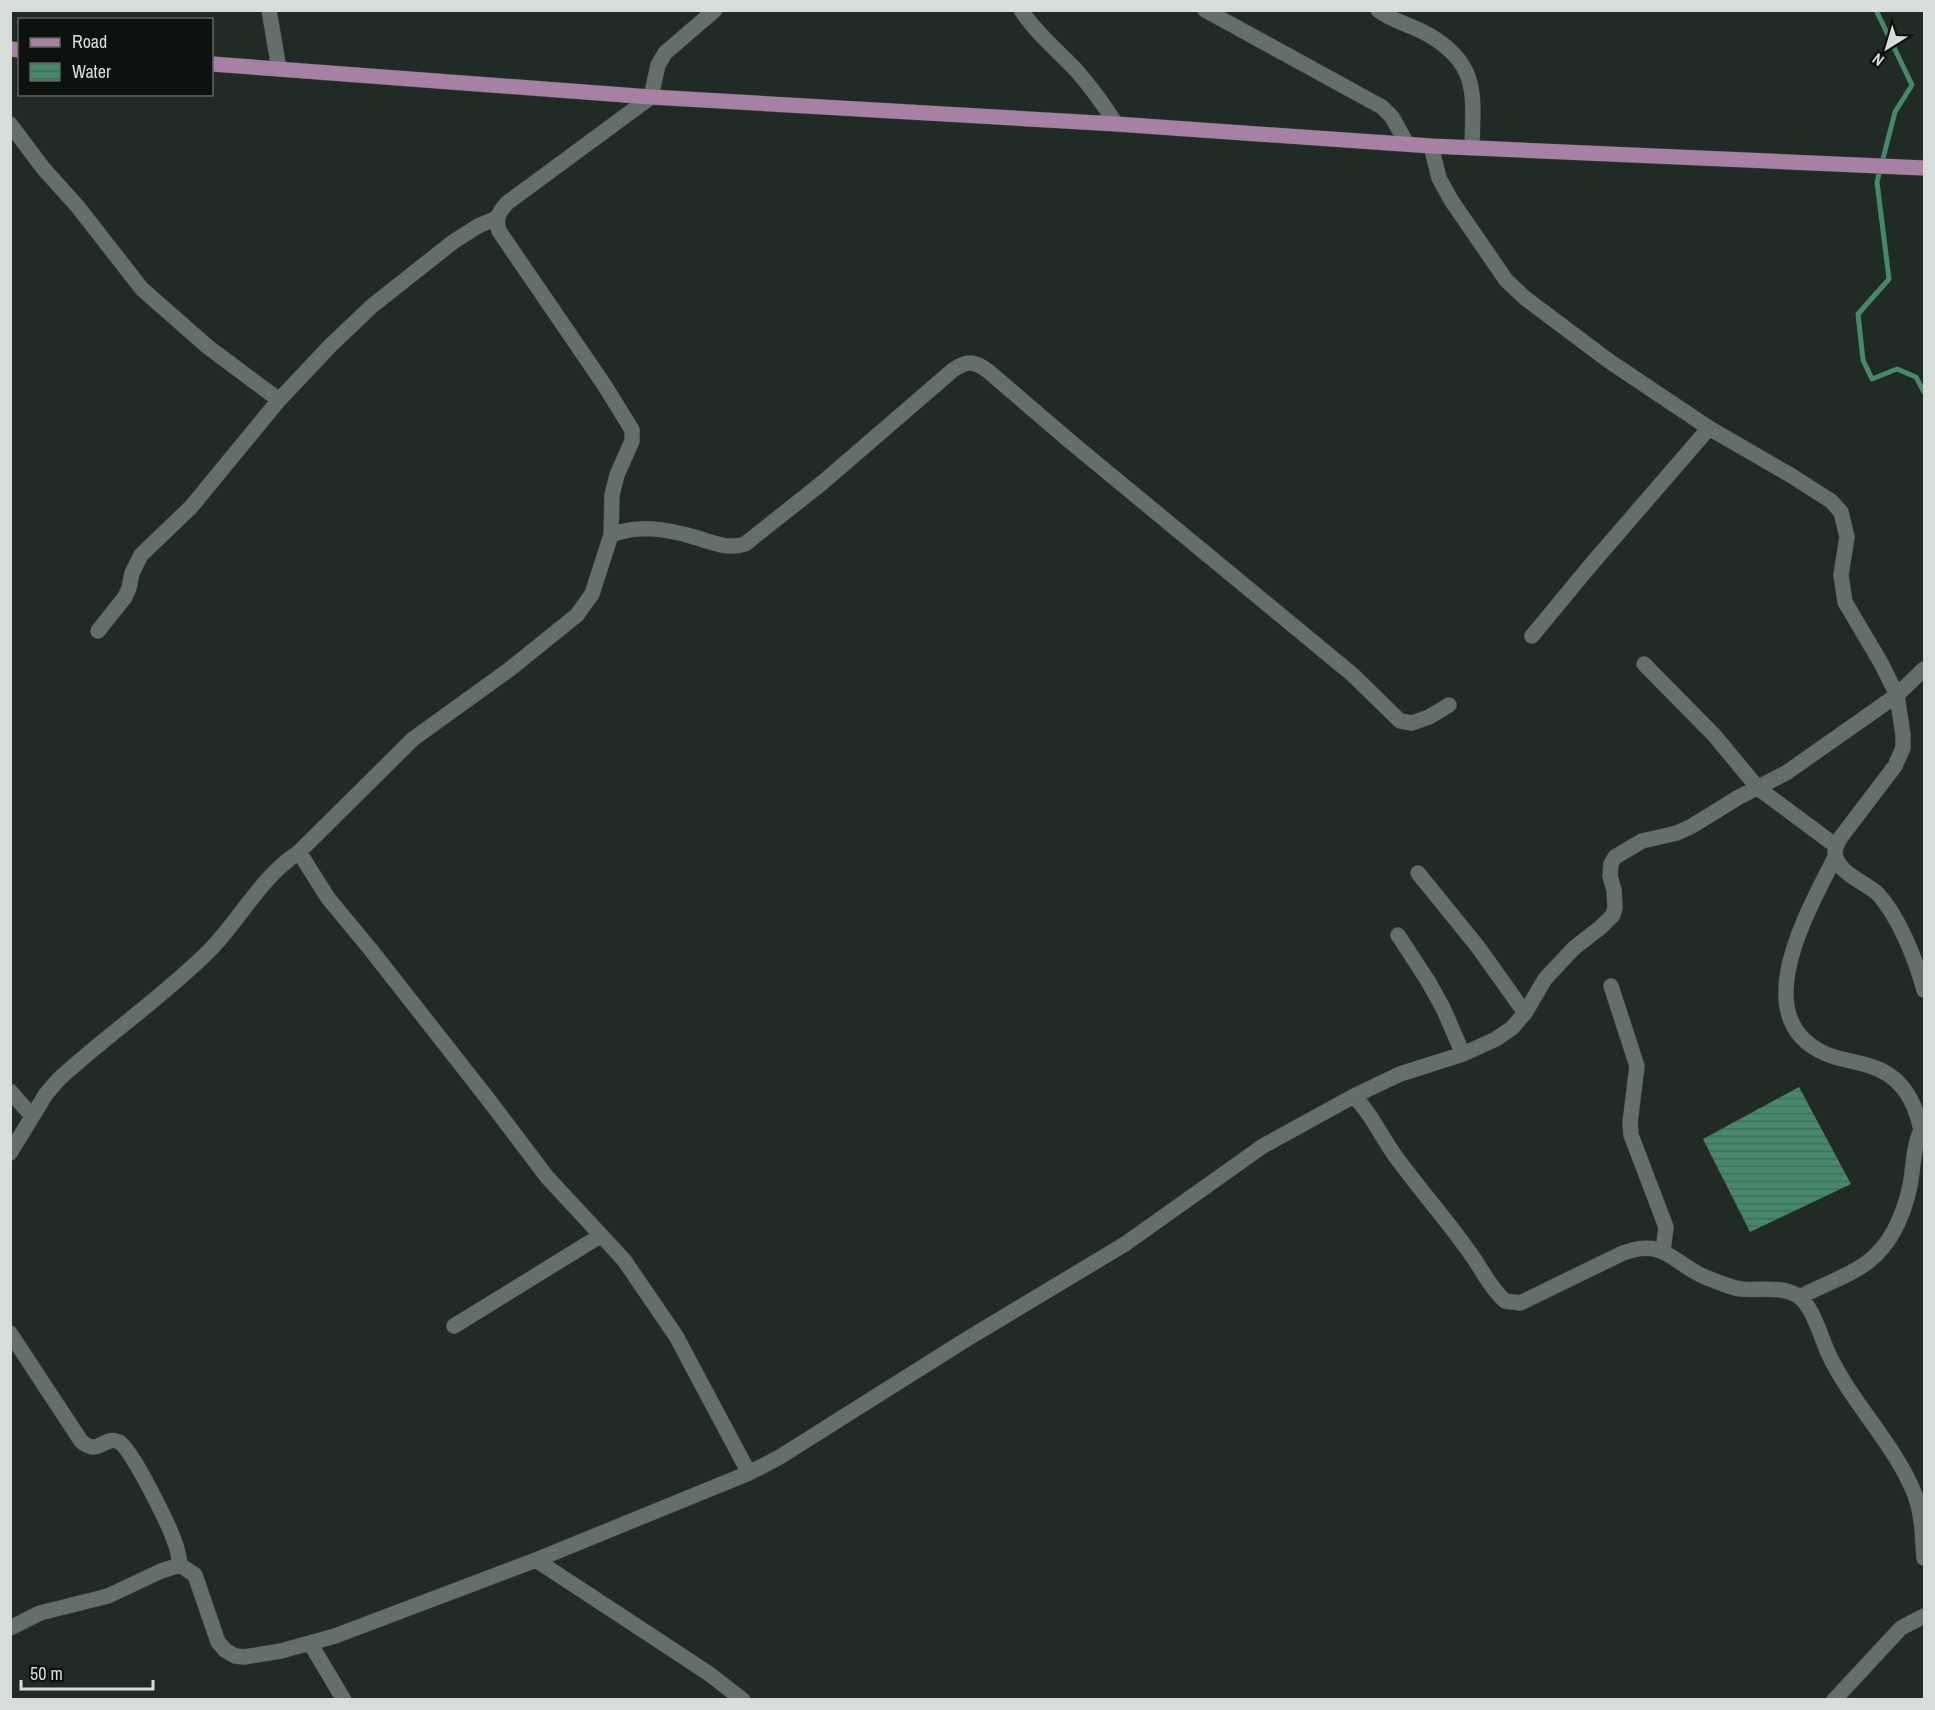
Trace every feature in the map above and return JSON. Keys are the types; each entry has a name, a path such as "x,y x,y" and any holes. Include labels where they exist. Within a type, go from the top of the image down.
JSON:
{"main road":[{"path":"213,64 651,97 1116,124 1431,146 1924,168"}],"street":[{"path":"269,10 279,69"},
{"path":"1021,10 1082,77 1116,124"},
{"path":"1205,10 1382,107 1392,117 1407,144"},
{"path":"1378,10 1429,35 1462,63 1470,76 1473,95 1472,148"},
{"path":"10,1153 46,1094 59,1079 169,989 211,948 283,863 299,852 413,739 510,669 577,615 592,594 611,535 612,495 617,475 632,441 632,430 605,386 499,231 497,218 500,210 507,203 651,97 658,65 665,53 711,12"},
{"path":"10,124 142,289 208,347 279,400"},
{"path":"1431,146 1439,178 1450,200 1506,280 1525,298 1571,334 1709,429 1792,476 1831,501 1841,512 1847,537 1841,588 1845,603 1881,663 1897,695 1902,720 1903,748 1895,766 1841,837 1793,951 1788,973 1786,1011 1798,1035 1811,1046 1842,1060 1870,1066 1900,1083 1911,1099 1923,1127 1916,1141 1906,1204 1900,1219 1884,1245 1870,1261 1800,1297"},
{"path":"98,631 125,597 132,573 141,555 204,493 279,400 331,345 372,306 453,242 478,226 497,218"},
{"path":"611,535 643,528 664,530 722,546 732,547 745,544 814,490 953,370 962,364 975,363 988,371 1353,675 1400,721 1412,723 1429,717 1449,705"},
{"path":"1532,636 1709,429"},
{"path":"1644,664 1714,735 1758,788 1835,852 1842,867 1877,894 1899,928 1924,990"},
{"path":"10,1333 81,1440 88,1447 96,1447 111,1440 118,1441 133,1456 175,1542 180,1565 195,1575 218,1642 225,1650 235,1656 244,1657 281,1652 379,1620 536,1560 749,1473 778,1458 967,1339 1125,1244 1263,1146 1354,1096 1400,1074 1463,1054 1504,1034 1525,1013 1545,979 1574,948 1613,915 1614,890 1610,876 1611,864 1615,857 1642,841 1677,833 1692,826 1786,773 1897,695 1924,669"},
{"path":"299,852 328,898 547,1177 624,1260 676,1336 749,1473"},
{"path":"1418,873 1478,947 1525,1013"},
{"path":"1398,936 1438,999 1463,1054"},
{"path":"1611,986 1637,1066 1630,1123 1631,1135 1666,1227 1663,1251"},
{"path":"10,1091 33,1116"},
{"path":"1354,1096 1364,1106 1387,1144 1418,1187 1505,1301 1520,1303 1623,1252 1650,1247 1663,1251 1692,1270 1721,1283 1738,1288 1782,1290 1800,1297 1812,1314 1831,1359 1847,1387 1904,1471 1921,1514 1924,1558"},
{"path":"454,1326 600,1236"},
{"path":"536,1560 708,1673 743,1700"},
{"path":"10,1628 40,1613 108,1596 161,1571 180,1565"},
{"path":"1834,1700 1901,1628 1924,1616"},
{"path":"310,1643 344,1700"}],"water":[{"path":"1799,1087 1851,1184 1750,1232 1703,1139"}],"waterway":[{"path":"1876,10 1912,85 1895,112 1877,182 1889,279 1858,314 1863,360 1872,379 1897,369 1916,377 1924,392"}]}
